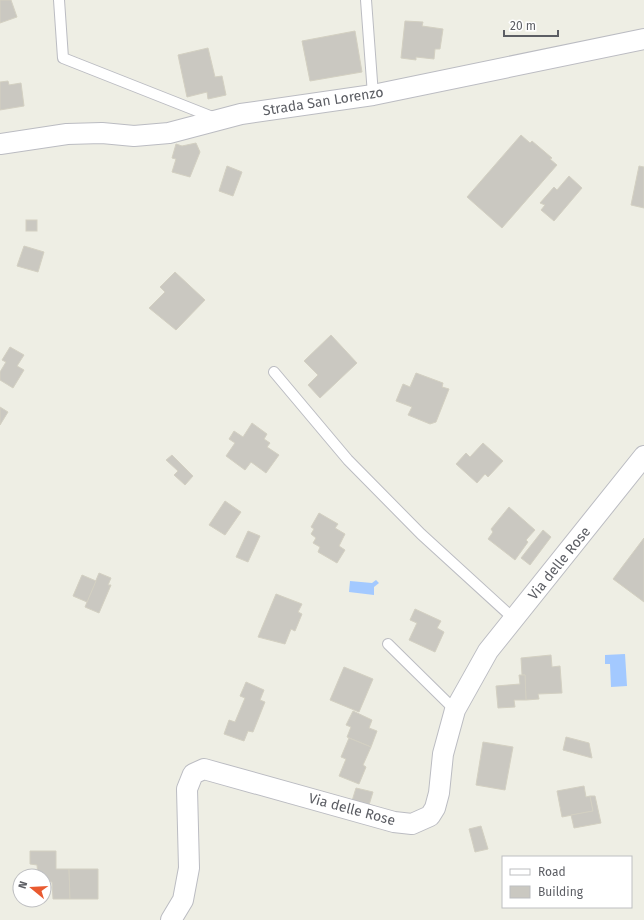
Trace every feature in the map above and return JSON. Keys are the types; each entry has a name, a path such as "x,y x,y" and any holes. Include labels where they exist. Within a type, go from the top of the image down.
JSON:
{"street":[{"name":"Strada San Lorenzo","path":"0,144 67,134 102,133 134,136 169,133 218,120 284,106 373,95 644,39"},
{"name":"Via delle Rose","path":"171,920 183,900 189,868 187,789 193,774 204,769 394,822 412,824 430,816 435,808 443,754 455,710 488,651 644,456"}],"lane":[{"path":"59,0 63,58 218,120"},
{"path":"366,0 373,95"},
{"path":"274,372 300,401 348,460 421,534 514,619"},
{"path":"388,644 455,710"}],"water":[{"path":"376,580 379,583 374,587 374,595 349,592 350,581 372,583"},
{"path":"625,654 627,686 611,687 610,664 605,664 605,655"}],"building":[{"path":"0,0 11,0 17,17 0,23"},
{"path":"405,21 423,22 422,26 443,29 440,49 435,49 434,59 416,57 416,60 401,58"},
{"path":"355,31 362,72 310,81 302,41"},
{"path":"208,48 215,77 222,76 226,95 208,99 207,92 187,97 178,55"},
{"path":"8,81 9,85 21,83 24,106 0,110 0,82"},
{"path":"521,135 530,143 532,141 552,158 550,159 557,165 502,228 467,197"},
{"path":"196,143 200,152 190,177 172,172 176,159 172,158 176,144 182,146"},
{"path":"227,166 242,172 233,196 219,191"},
{"path":"639,166 644,167 644,208 631,205"},
{"path":"569,176 582,188 554,221 541,210 545,205 540,203 554,187 557,190"},
{"path":"26,220 37,220 37,231 26,231"},
{"path":"24,246 44,252 38,272 17,266"},
{"path":"175,272 205,300 176,330 149,308 165,292 160,287"},
{"path":"331,335 357,363 320,398 308,385 318,375 304,361"},
{"path":"10,347 24,355 17,366 24,370 13,388 0,380 0,372 6,362 2,360"},
{"path":"416,373 443,383 442,387 449,389 436,422 430,424 408,415 412,407 396,401 403,384 410,387"},
{"path":"0,407 8,412 0,425"},
{"path":"252,423 267,434 264,439 270,443 267,447 279,455 266,473 251,462 245,470 226,456 235,443 229,439 234,431 243,437"},
{"path":"483,443 503,461 488,477 485,474 477,483 456,464 466,453 470,457"},
{"path":"172,455 193,476 185,485 174,475 178,471 166,460"},
{"path":"225,501 241,512 225,535 209,525"},
{"path":"509,507 535,530 526,540 528,542 515,560 488,539 493,532 491,529"},
{"path":"319,513 338,524 335,528 345,534 339,546 345,550 337,563 318,552 320,547 313,543 316,538 311,534 314,529 311,527"},
{"path":"543,530 551,537 530,565 521,558"},
{"path":"248,531 260,536 248,562 236,557"},
{"path":"644,538 644,602 613,579"},
{"path":"99,573 111,578 108,585 111,585 99,613 85,607"},
{"path":"82,575 96,581 87,602 73,596"},
{"path":"276,594 302,604 298,612 302,614 295,631 291,629 285,644 258,637"},
{"path":"415,609 441,621 437,628 444,632 435,652 409,640 417,623 410,620"},
{"path":"551,655 552,667 560,666 562,693 538,694 539,699 526,700 525,675 522,675 521,658"},
{"path":"344,667 373,679 359,712 330,700"},
{"path":"519,675 525,675 526,700 514,700 515,707 498,708 496,686 520,684"},
{"path":"246,682 264,690 260,700 265,702 253,732 248,731 244,741 224,734 229,720 235,722 245,698 240,696"},
{"path":"353,711 372,720 369,728 377,731 371,747 347,737 351,727 346,725"},
{"path":"566,737 589,743 592,758 563,750"},
{"path":"349,738 371,747 363,765 366,767 359,784 339,776 346,759 341,757"},
{"path":"483,742 513,747 505,790 476,785"},
{"path":"584,786 586,797 590,796 593,811 562,817 557,791"},
{"path":"356,788 373,792 369,805 352,801"},
{"path":"590,796 595,796 601,823 574,828 571,815 593,811"},
{"path":"481,826 488,849 475,852 469,829"},
{"path":"30,851 56,851 56,869 69,869 70,899 53,899 52,868 37,868 37,865 30,864"},
{"path":"69,869 98,869 98,899 70,899"}]}
